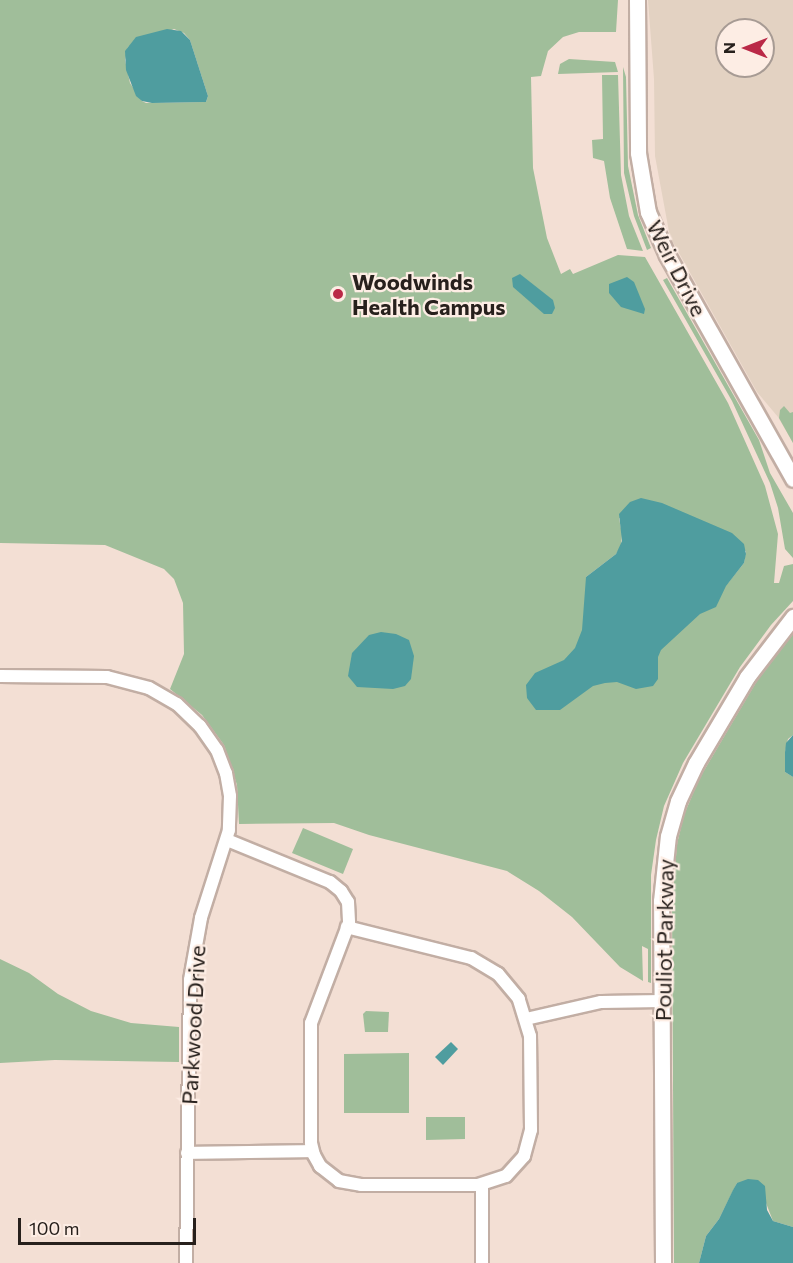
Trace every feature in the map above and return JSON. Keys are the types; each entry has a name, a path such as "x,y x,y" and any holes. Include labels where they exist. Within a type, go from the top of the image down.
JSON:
{"street":[{"name":"Weir Drive","path":"637,0 638,153 648,212 667,255 793,479"},
{"name":"Pouliot Parkway","path":"663,1263 663,870 668,836 676,807 696,763 747,677 793,617"},
{"name":"Parkwood Drive","path":"0,676 121,680 149,688 177,704 205,732 223,765 231,803 227,840 201,918 191,967 186,1263"},
{"path":"227,840 336,886 348,902 350,914 347,927 311,1019 312,1151 327,1174 346,1183 482,1185 496,1181 510,1173 528,1146 531,1125 531,1052 526,1019 519,999 507,983 479,962 457,952 347,927"},
{"path":"526,1019 601,1002 662,1001"},
{"path":"187,1153 312,1151"},
{"path":"482,1185 482,1263"}],"shaded area":[{"path":"648,0 793,0 793,443 778,417 757,392 670,237 655,156 654,79"}],"green space":[{"name":"Woodwinds Health Campus","path":"0,0 618,0 616,32 579,32 563,37 548,51 541,76 531,77 533,168 547,238 561,274 570,269 573,274 618,255 645,257 728,403 765,486 778,534 774,583 779,583 784,566 793,564 793,601 771,625 740,667 683,763 664,806 651,875 651,983 648,982 648,949 642,946 643,981 620,967 572,917 539,891 507,871 369,835 334,823 239,824 237,785 224,745 202,715 170,689 184,654 183,603 174,579 164,569 105,545 0,543","holes":["174,29 184,33 190,40 208,96 206,102 146,103 142,101 130,83 125,60 128,47","619,518 746,551 744,563 728,583 586,577 616,554 621,546 622,534"]},
{"path":"569,59 615,62 618,72 558,74 560,64"},
{"path":"623,67 626,77 628,166 638,215 651,248 647,250 634,216 624,173"},
{"path":"602,75 618,75 621,175 629,216 643,251 627,249 610,198 604,161 593,158 592,140 603,139"},
{"path":"667,278 759,440 770,473 793,513 793,558 785,549 778,508 770,483 732,401 663,280"},
{"path":"784,406 790,413 793,412 793,443 779,418 780,410"},
{"path":"793,632 793,735 788,739 785,752 785,772 793,777 793,1227 773,1221 766,1203 737,1183 719,1219 706,1236 699,1263 674,1263 672,906 677,844 684,815 699,779 758,679"},
{"path":"303,828 353,849 343,874 292,853"},
{"path":"0,959 29,973 58,994 91,1011 131,1023 179,1027 179,1062 55,1060 0,1063"},
{"path":"366,1011 389,1012 388,1032 365,1032 363,1014"},
{"path":"409,1053 409,1113 344,1113 344,1054"},
{"path":"426,1117 465,1117 465,1139 426,1140"}],"water":[{"path":"167,29 181,31 190,40 208,96 206,102 152,103 142,101 136,96 126,70 125,51 136,37"},
{"path":"520,274 553,300 555,308 552,314 544,314 513,287 512,278"},
{"path":"627,277 634,282 645,309 644,314 621,307 609,293 609,284"},
{"path":"641,498 662,503 732,533 744,544 746,554 744,563 726,586 716,607 700,614 661,650 658,657 658,679 653,686 636,689 617,682 605,683 593,686 560,710 536,710 527,698 526,685 535,673 564,660 575,648 582,630 586,577 616,554 622,541 619,514 630,502"},
{"path":"381,632 396,634 409,640 414,656 411,679 405,686 393,689 357,687 348,676 352,653 369,635"},
{"path":"793,735 793,777 785,772 785,752 786,743"},
{"path":"451,1042 458,1049 443,1065 435,1057"},
{"path":"748,1179 758,1180 765,1186 767,1210 773,1221 793,1227 793,1263 699,1263 706,1236 719,1219 737,1183"}],"place":[{"name":"Woodwinds Health Campus","path":"338,294"}]}
